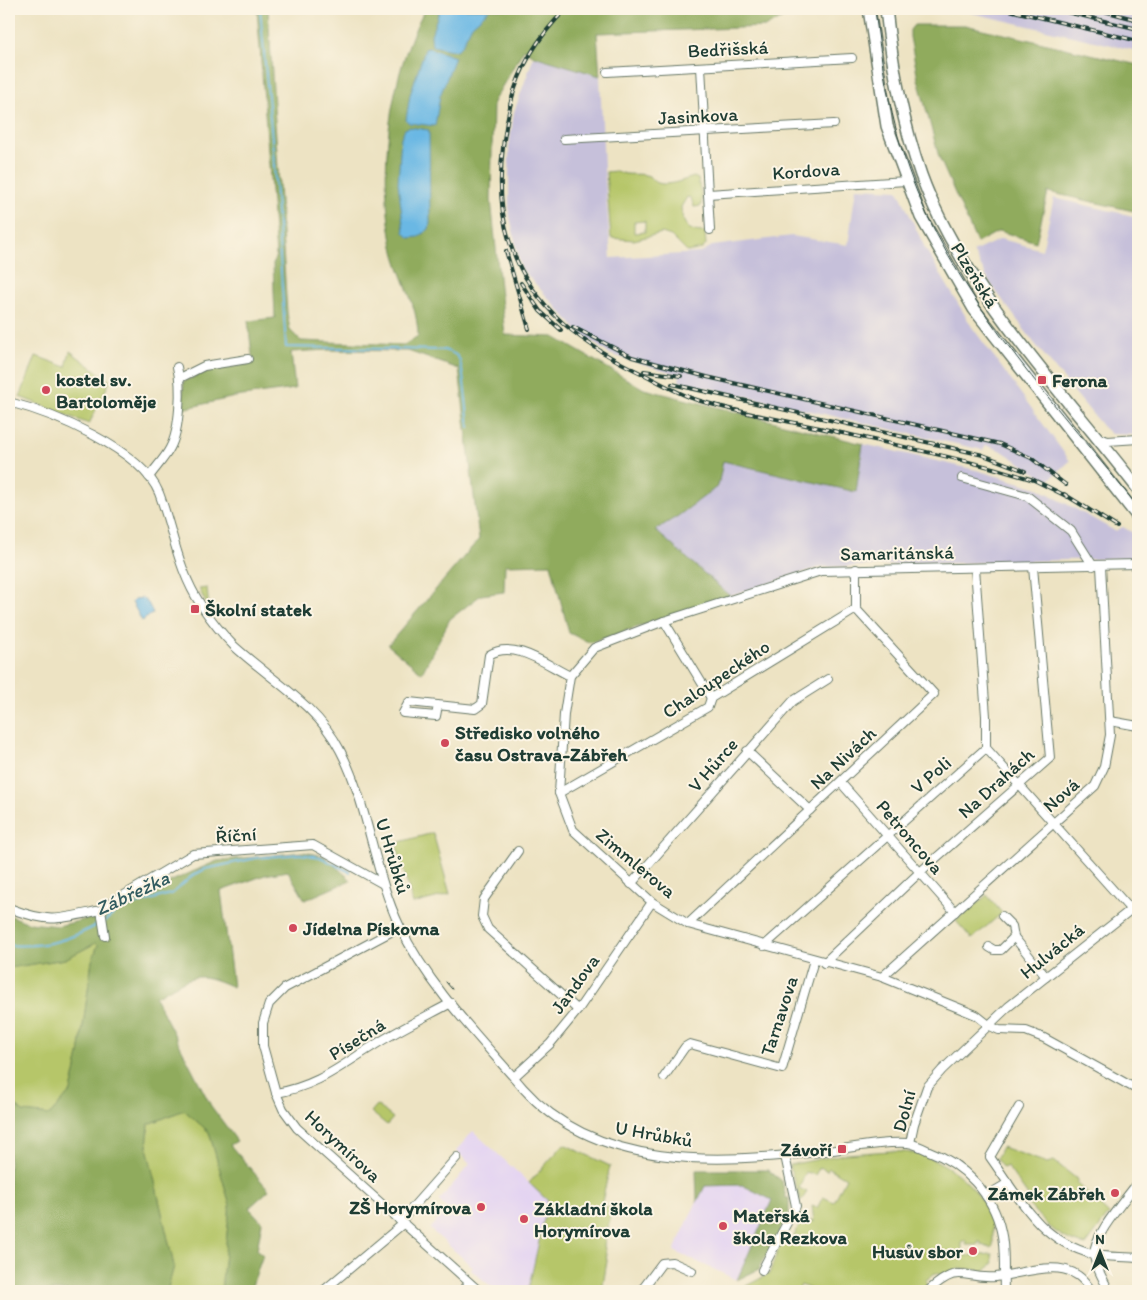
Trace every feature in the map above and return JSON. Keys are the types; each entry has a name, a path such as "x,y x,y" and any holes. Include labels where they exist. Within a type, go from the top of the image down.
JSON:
{"main road":[{"name":"Plzeňská","path":"869,9 887,126 921,217 974,309 1138,517"},
{"name":"Plzeňská","path":"886,9 891,55 905,122 922,176 935,208 989,300 1138,489"}],"street":[{"name":"Bedřišská","path":"607,72 852,58"},
{"path":"701,67 710,230"},
{"name":"Jasinkova","path":"564,139 834,124"},
{"name":"Kordova","path":"708,194 906,181"},
{"path":"180,378 204,366 248,359"},
{"path":"149,476 171,447 177,422 180,378 177,367"},
{"name":"U Hrůbků","path":"9,402 104,440 125,453 149,476 161,498 179,560 194,594 218,630 234,646 319,718 340,750 354,786 383,884 400,927 418,960 451,1003 514,1077 556,1118 590,1137 620,1147 682,1158 736,1159 785,1156 910,1143"},
{"path":"1099,438 1108,441 1138,439"},
{"path":"962,478 1027,496 1071,531 1097,566"},
{"name":"Samaritánská","path":"664,621 820,571 1138,564"},
{"name":"Nová","path":"882,977 1095,786 1104,767 1110,721 1097,566"},
{"name":"Na Drahách","path":"824,962 920,872 1050,758 1033,567"},
{"path":"975,568 986,716 986,748 1131,910"},
{"path":"856,569 856,609"},
{"name":"Chaloupeckého","path":"559,793 708,707 711,698 856,609"},
{"name":"Na Nivách","path":"688,924 934,694 856,609"},
{"path":"438,705 436,716 403,713 409,702 438,705 475,709 482,704 489,655 496,650 518,651 570,676 594,648 664,621 711,698"},
{"name":"Zimmlerova","path":"570,676 564,714 559,793 573,830 652,902 688,924 814,960 882,977 976,1015 990,1026"},
{"name":"V Hůrce","path":"631,884 793,701 828,679"},
{"path":"1110,721 1138,726"},
{"name":"V Poli","path":"764,946 986,748"},
{"path":"747,751 810,810"},
{"name":"Petroncova","path":"841,783 955,912"},
{"name":"Říční","path":"9,908 29,916 57,920 101,912 193,854 313,845 383,884"},
{"path":"518,851 484,899 482,916 488,929 578,1010"},
{"name":"Jandova","path":"514,1077 550,1044 578,1010 652,902"},
{"name":"Hulvácká","path":"990,1026 1006,1009 1138,904"},
{"path":"101,912 105,936"},
{"path":"1002,916 1012,926 1014,937 1046,977"},
{"name":"Horymírova","path":"400,927 285,988 270,1004 263,1023 263,1046 276,1092 283,1109 297,1128 479,1291"},
{"path":"989,947 994,950 1001,950 1014,937"},
{"name":"Tarnavova","path":"664,1077 685,1047 690,1044 782,1068 814,960"},
{"name":"Písečná","path":"276,1092 298,1089 327,1077 374,1045 451,1003"},
{"path":"990,1026 999,1030 1026,1031 1044,1038 1138,1090"},
{"name":"Dolní","path":"990,1026 942,1070 927,1088 914,1124 910,1143 940,1155 958,1166 986,1196 1001,1232 1004,1291"},
{"path":"1019,1107 990,1157 1039,1224 1052,1236 1068,1246 1094,1255 1138,1258"},
{"path":"762,1270 796,1206 785,1156"},
{"path":"323,1291 402,1222 405,1216 457,1157"},
{"path":"986,1196 1008,1182"},
{"path":"1109,1291 1094,1255 1096,1241 1138,1182"},
{"path":"641,1291 662,1263 672,1262 692,1270"},
{"path":"928,1291 953,1274 961,1272 988,1277 1038,1269 1059,1268 1076,1274 1091,1291"},
{"path":"462,1291 469,1284"}],"shaded area":[{"path":"954,9 1138,9 1138,51"},
{"name":"Ferona","path":"534,56 600,76 604,168 611,258 700,253 712,246 792,236 848,245 856,188 898,190 925,248 972,327 1070,461 1048,481 1002,451 986,445 983,450 679,381 680,375 609,354 579,332 521,268 509,212 509,148 514,112"},
{"path":"1054,198 1138,217 1138,435 1111,434 1103,427 1035,344 990,283 973,252 1001,239 1042,250"},
{"path":"863,444 976,470 1038,488 1115,531 1123,527 1138,536 1138,558 820,567 730,596 654,530 678,516 722,461 855,492"},
{"name":"Základní škola Horymírova","path":"473,1131 529,1183 564,1144 610,1166 601,1206 612,1208 604,1245 607,1261 602,1291 497,1291 471,1270 473,1267 430,1229 447,1209 439,1201 470,1164 456,1151"},
{"name":"Mateřská škola Rezkova","path":"742,1185 773,1200 737,1280 674,1251 704,1186"}],"green space":[{"path":"257,9 268,9 287,313 290,330 301,341 404,345 418,336 415,314 394,251 389,222 386,191 389,127 402,65 412,36 425,9 799,9 766,27 597,33 600,76 534,56 524,49 493,102 491,200 505,335 554,337 644,389 863,444 856,492 723,461 718,486 678,516 655,530 730,596 590,643 569,633 551,564 505,565 504,592 481,595 450,619 422,673 388,645 479,539 459,369 408,351 329,350 291,352 295,389 235,397 182,409 184,381 208,371 253,363 248,321 275,318 273,264 276,255"},
{"path":"914,25 965,25 1138,65 1138,212 1048,192 1036,242 999,231 977,243 939,157 918,79 910,37 910,30"},
{"path":"616,171 625,174 645,175 649,176 653,181 664,184 694,177 698,179 702,199 701,206 694,207 691,198 687,197 681,207 687,226 694,231 705,232 706,245 702,249 687,252 671,236 662,233 634,240 611,238 606,172","holes":["645,221 645,232 634,233 634,222"]},
{"path":"70,351 110,381 89,424 20,397 36,356 66,367"},
{"path":"207,588 209,609 199,589"},
{"path":"433,833 450,894 413,904 396,843"},
{"path":"303,852 324,856 351,880 305,900 288,871 265,875 221,891 233,987 220,981 200,977 185,980 155,997 211,1106 237,1141 230,1145 269,1190 249,1208 262,1222 257,1250 263,1255 250,1291 221,1291 230,1205 209,1132 184,1110 149,1124 147,1147 174,1266 167,1291 23,1291 19,1288 9,1288 9,1100 23,1112 50,1115 71,1091 79,1055 92,961 98,945 96,943 65,959 9,968 9,915 29,923 58,926 83,920 217,861"},
{"path":"987,895 1002,913 972,939 956,921"},
{"path":"96,943 98,945 92,961 79,1055 71,1091 50,1115 23,1112 9,1099 9,968 65,959"},
{"path":"377,1105 393,1118 387,1125 371,1112"},
{"path":"184,1110 209,1132 230,1205 221,1291 167,1291 174,1266 147,1147 149,1124"},
{"path":"564,1144 610,1166 601,1206 612,1208 604,1245 607,1261 602,1291 528,1291 548,1201 529,1183"},
{"path":"1002,1147 1047,1163 1054,1161 1078,1180 1076,1183 1109,1214 1086,1245 1076,1243 1060,1235 1027,1203 1031,1200 1007,1166 1003,1168 996,1159"},
{"path":"891,1151 915,1153 930,1158 964,1179 981,1199 988,1211 992,1223 993,1246 991,1248 981,1245 981,1242 978,1242 978,1245 966,1245 966,1241 962,1241 962,1253 965,1256 992,1254 993,1264 984,1271 962,1268 941,1275 935,1273 926,1280 927,1287 922,1291 815,1291 801,1285 798,1291 726,1291 742,1288 769,1274 780,1245 792,1241 803,1216 814,1222 812,1206 817,1208 823,1197 834,1202 846,1178 829,1168 827,1171 820,1167 815,1175 806,1172 799,1188 807,1192 801,1201 789,1165 845,1154"},
{"path":"696,1170 768,1170 782,1181 786,1198 789,1198 789,1213 759,1269 737,1280 772,1200 742,1185 705,1186 697,1202"}],"water":[{"path":"440,9 490,9 472,25 457,51 432,46 431,35"},
{"path":"429,48 455,57 440,96 435,126 409,123 406,120 410,95 425,49"},
{"path":"409,127 429,130 430,223 429,229 419,237 409,238 404,232 398,183 401,137 405,129"},
{"path":"142,598 148,603 153,613 142,621 132,602 135,599"}],"waterway":[{"path":"260,9 273,150 286,347 444,350 455,354 462,369 469,427"},
{"name":"Zábřežka","path":"105,921 120,909 173,893 192,876 205,869 256,858 300,854 320,857 350,872"},
{"name":"Zábřežka","path":"9,945 45,944 78,934 101,923"}],"tram line":[{"path":"875,9 885,79 901,148 917,192 937,235 961,277 988,318 1047,396 1138,507"},
{"path":"446,982 452,989"}],"railway":[{"path":"510,105 519,77 531,53 547,30 566,9"},
{"path":"1005,9 1138,41"},
{"path":"1054,9 1138,29"},
{"path":"1096,9 1138,20"},
{"path":"512,98 505,133 501,169 502,205 509,240 518,264 531,286 563,323 582,338 624,365 676,391 709,404 993,468 1034,480 1068,497"},
{"path":"506,251 529,329"},
{"path":"521,283 540,311 561,330"},
{"path":"573,327 632,357 707,377 1000,444 1031,458 1066,485"},
{"path":"644,371 681,376"},
{"path":"672,384 983,455 1025,471"},
{"path":"1064,494 1117,527"}],"place":[{"name":"Ferona","path":"1042,380"},
{"name":"kostel sv. Bartoloměje","path":"46,390"},
{"name":"Školní statek","path":"195,609"},
{"name":"Středisko volného času Ostrava-Zábřeh","path":"445,743"},
{"name":"Jídelna Pískovna","path":"293,928"},
{"name":"Závoří","path":"842,1149"},
{"name":"Zámek Zábřeh","path":"1115,1193"},
{"name":"ZŠ Horymírova","path":"481,1207"},
{"name":"Základní škola Horymírova","path":"524,1219"},
{"name":"Mateřská škola Rezkova","path":"723,1226"},
{"name":"Husův sbor","path":"973,1251"}]}
